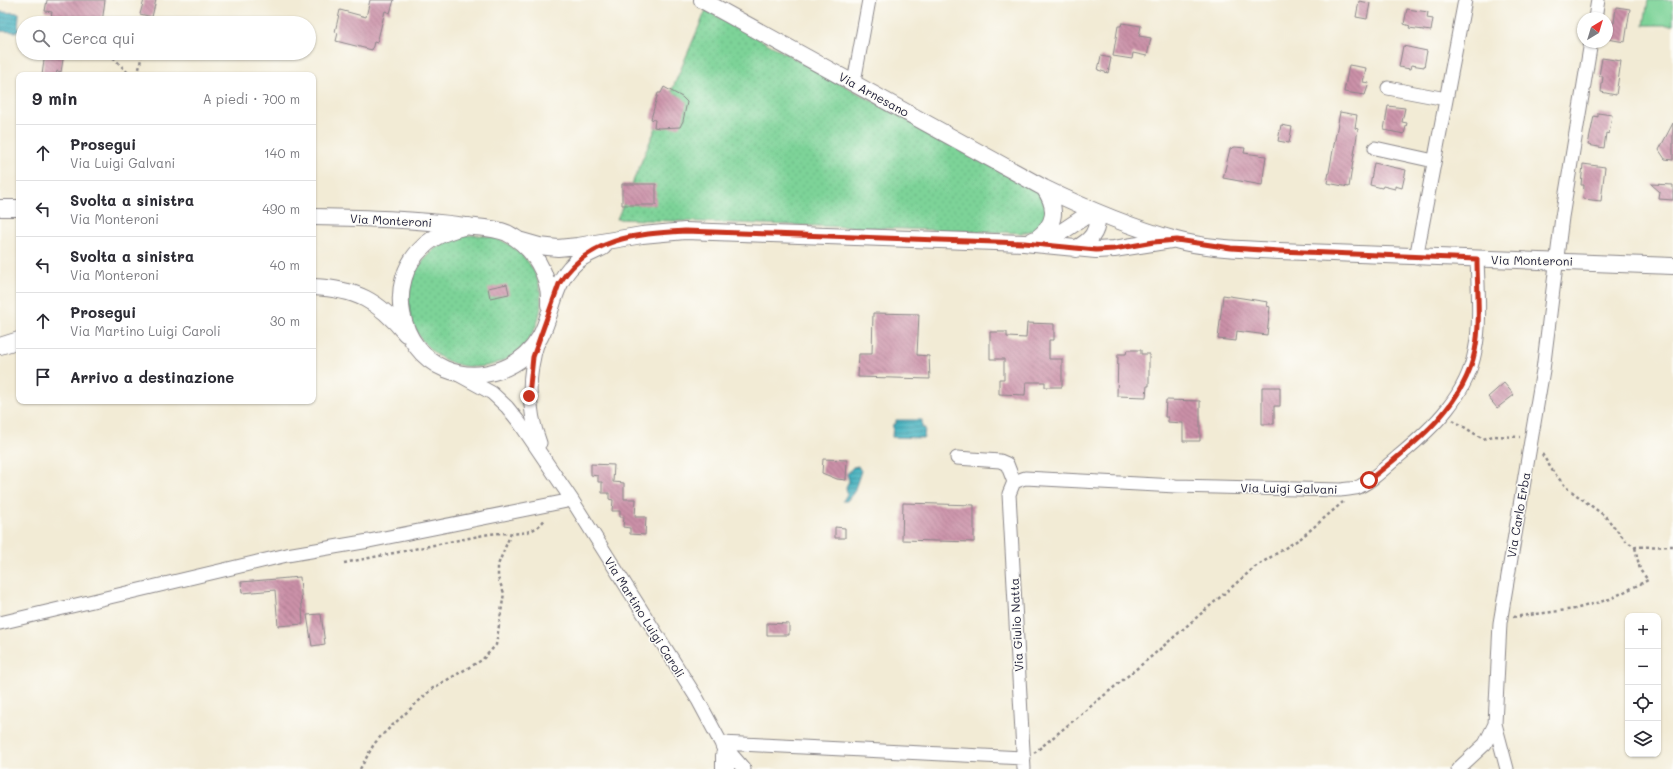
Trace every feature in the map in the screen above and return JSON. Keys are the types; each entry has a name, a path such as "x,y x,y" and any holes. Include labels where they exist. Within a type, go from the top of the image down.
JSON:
{"main road":[{"name":"Via Arnesano","path":"702,0 854,82 1044,188"},
{"name":"Via Monteroni","path":"1044,188 1096,213 1177,240 1231,248 1416,258 1557,260 1673,266"},
{"path":"1029,242 1046,230 1052,222 1054,210 1051,198 1044,188"},
{"path":"0,208 16,208"},
{"name":"Via Monteroni","path":"1029,242 1063,231 1084,217 1096,213"},
{"path":"1075,249 1086,243 1095,233 1098,221 1096,213"},
{"name":"Via Monteroni","path":"316,217 407,220 495,229 518,240 539,246 558,248 621,238 685,231 1029,242 1075,249 1114,249 1149,242 1177,240"},
{"name":"Via Monteroni","path":"469,226 452,229 422,247 411,261 404,276 400,293 401,310 405,327 413,343 428,358 444,369 462,374 480,375 498,371 514,364 529,352 540,337 559,284 570,267 580,258 621,238"},
{"name":"Via Monteroni","path":"518,240 531,252 541,267 550,296 549,311"},
{"path":"316,287 335,288 356,294 377,305 395,321 413,343"},
{"path":"0,346 16,341"}],"street":[{"path":"854,82 868,0"},
{"path":"1416,258 1465,0"},
{"path":"1596,12 1598,0"},
{"name":"Via Carlo Erba","path":"1508,769 1495,724 1500,623 1543,370 1557,260 1590,48"},
{"path":"1388,88 1446,98"},
{"path":"1375,148 1434,161"},
{"path":"1358,488 1408,448 1444,414 1461,388 1470,370 1476,350 1478,328 1477,259"},
{"name":"Via Martino Luigi Caroli","path":"540,337 533,357 530,377 530,402 535,431 551,469"},
{"name":"Via Martino Luigi Caroli","path":"444,369 492,393 507,407 572,500 698,700 725,759 744,769"},
{"path":"957,458 1000,461 1007,464 1014,482"},
{"name":"Via Luigi Galvani","path":"1014,482 1025,478 1176,486 1341,490 1358,488"},
{"name":"Via Giulio Natta","path":"1014,482 1009,494 1024,763"},
{"path":"0,623 287,556 572,500"},
{"path":"1458,769 1485,744 1495,724"},
{"path":"725,759 1024,763"}],"path":[{"path":"116,60 127,72"},
{"path":"139,72 141,60"},
{"path":"1444,414 1483,439 1493,436 1504,436 1532,440 1554,473 1567,488 1605,516 1618,532 1635,547 1640,570 1648,580 1610,599 1575,609 1515,616 1500,623"},
{"path":"1024,763 1255,567 1301,538 1341,505 1358,488"},
{"path":"344,563 489,534 521,534 531,532 540,525 554,504"},
{"path":"360,769 374,744 382,735 433,688 482,660 496,645 504,594 498,578 498,565 511,533"},
{"path":"1635,547 1673,546"}],"green space":[{"path":"1648,0 1673,0 1673,25 1644,25"},
{"path":"706,10 1041,193 1049,213 1038,229 1022,233 617,219"},
{"path":"482,235 494,237 506,242 522,254 534,270 539,282 541,301 539,320 534,332 522,348 506,360 494,365 468,367 456,365 444,360 428,348 416,332 411,320 409,294 411,282 416,270 428,254 444,242 456,237"}],"water":[{"path":"0,12 19,13 19,16 16,16 16,32 0,31"},
{"path":"896,420 922,420 922,428 925,428 924,438 892,437 893,424 896,424"},
{"path":"858,466 861,471 854,492 847,501 843,501 847,494 846,487 849,481 847,474 853,467"}],"building":[{"path":"47,0 105,0 103,16 51,16 52,12 45,11"},
{"path":"144,0 156,0 152,16 140,14"},
{"path":"370,0 394,0 390,13 385,11 377,43 374,42 372,50 336,41 338,33 335,32 340,10 366,17"},
{"path":"1359,1 1370,3 1367,19 1356,17"},
{"path":"1616,7 1630,9 1625,42 1613,40"},
{"path":"1407,9 1428,12 1427,18 1433,19 1431,31 1409,28 1410,26 1404,24"},
{"path":"1122,23 1141,26 1139,36 1151,38 1147,56 1133,53 1132,59 1113,56 1118,26 1121,26"},
{"path":"1403,46 1427,51 1424,67 1411,65 1410,69 1399,67"},
{"path":"1101,56 1111,58 1108,73 1098,70"},
{"path":"1602,58 1621,61 1616,95 1601,92 1603,76 1599,76"},
{"path":"44,60 63,60 61,72 42,72"},
{"path":"1349,65 1366,68 1363,82 1369,83 1365,95 1344,92"},
{"path":"664,87 682,97 687,102 683,121 680,127 654,127 655,120 651,119 658,93 661,93"},
{"path":"1388,106 1405,108 1402,122 1407,123 1404,134 1384,130"},
{"path":"1340,112 1357,115 1355,128 1358,129 1349,187 1327,183"},
{"path":"1598,113 1612,115 1609,134 1606,133 1604,148 1588,145 1594,116 1598,117"},
{"path":"1673,123 1673,160 1665,159 1659,150"},
{"path":"1281,125 1292,127 1289,143 1278,141"},
{"path":"1235,147 1245,148 1244,153 1266,156 1262,185 1223,178 1230,149"},
{"path":"1374,163 1406,170 1402,188 1395,186 1395,189 1383,186 1382,188 1370,185"},
{"path":"1583,164 1605,167 1601,201 1583,199 1584,185 1581,185"},
{"path":"622,184 656,184 656,205 622,205"},
{"path":"1651,184 1673,185 1673,200 1659,199 1660,192"},
{"path":"507,284 509,294 490,298 488,288"},
{"path":"1223,295 1268,302 1267,306 1270,307 1267,335 1237,331 1236,341 1218,339"},
{"path":"873,313 919,314 917,355 929,356 930,379 858,377 859,354 872,354"},
{"path":"1027,323 1054,324 1054,340 1049,340 1049,359 1062,359 1062,387 1045,387 1045,382 1026,382 1025,395 999,394 999,379 1004,379 1004,359 990,359 990,332 1007,332 1007,337 1026,338"},
{"path":"1127,350 1141,350 1141,354 1149,354 1149,386 1147,386 1146,397 1117,396 1118,354 1126,354"},
{"path":"1504,383 1514,395 1497,408 1488,397"},
{"path":"1262,387 1280,387 1280,406 1274,406 1274,424 1262,424"},
{"path":"1166,400 1200,401 1200,441 1183,441 1183,423 1168,422 1168,417 1165,417"},
{"path":"823,459 847,460 846,480 837,479 822,473"},
{"path":"591,464 614,465 613,482 624,483 624,499 636,499 635,517 646,517 645,535 630,534 630,528 623,527 624,517 620,517 620,511 612,511 613,500 609,499 609,493 602,493 602,482 598,482 598,476 591,475"},
{"path":"903,503 974,505 974,542 902,540"},
{"path":"835,527 845,528 845,538 835,538"},
{"path":"300,577 303,624 278,626 275,590 242,593 241,582"},
{"path":"321,614 325,644 312,646 307,615"},
{"path":"767,623 789,624 789,635 767,635"}],"route":[{"path":"529,396 533,357 559,284 570,267 580,258 621,238 663,232 685,231 1024,243 1096,250 1114,249 1138,244 1177,240 1231,248 1416,258 1477,259 1478,328 1476,350 1470,370 1451,405 1436,422 1408,448 1369,480"}]}
